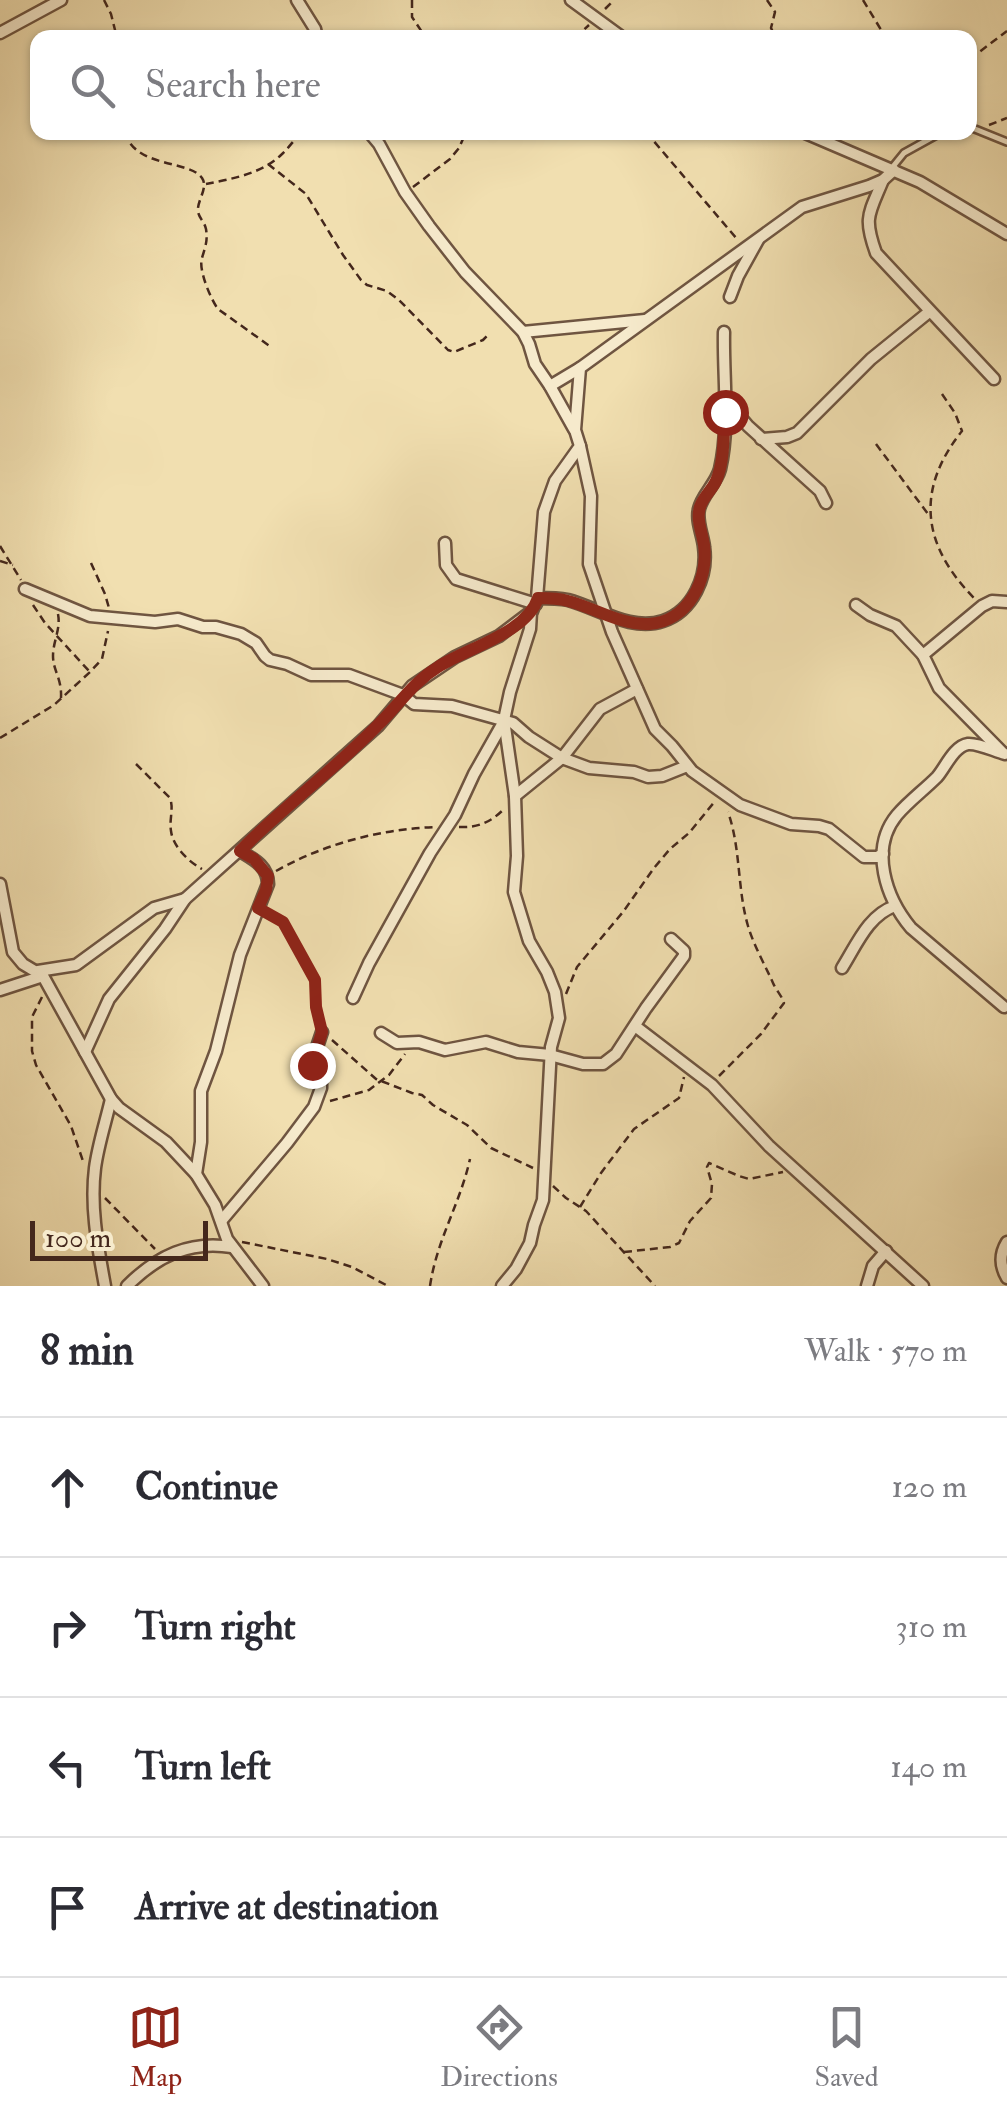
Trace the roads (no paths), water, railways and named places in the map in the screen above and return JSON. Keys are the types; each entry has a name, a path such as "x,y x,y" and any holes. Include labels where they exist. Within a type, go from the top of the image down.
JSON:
{"street":[{"path":"0,33 61,0"},
{"path":"297,0 315,30"},
{"path":"571,0 611,30"},
{"path":"375,140 404,192 465,272 524,332 534,364 574,430 591,496 589,564 606,615 655,729 687,766 740,805 781,821 828,828 864,857 884,854"},
{"path":"823,140 920,182 1007,234"},
{"path":"550,386 811,202 883,180 893,170"},
{"path":"883,180 868,220 869,237 876,253 994,380"},
{"path":"730,297 759,239"},
{"path":"761,438 787,437 796,432 929,312"},
{"path":"524,332 646,320"},
{"path":"445,543 446,565 456,580 535,604 564,599 606,615 650,624 686,607 694,597 705,561 699,510 720,468 724,332"},
{"path":"574,430 580,368"},
{"path":"725,399 761,438 811,482 826,503"},
{"path":"352,998 504,720 535,604 544,512 555,482 580,446"},
{"path":"25,589 82,614 155,622 178,619 241,634 256,643 270,660 311,675 349,675 403,695 414,704 452,706 513,723 562,758 588,768 648,777 687,766"},
{"path":"923,656 982,606 992,601 1007,602"},
{"path":"85,1052 109,999 166,930 186,899 378,726 403,695 436,668 499,636 535,604"},
{"path":"856,605 896,626 923,656 945,694 1006,755"},
{"path":"515,796 562,758 600,709 637,688"},
{"path":"502,1286 530,1244 543,1200 550,1055 559,1018 546,972 529,941 514,892 515,796 504,720"},
{"path":"1004,1006 911,928 895,906 884,878 884,854 886,836 897,815 962,746 969,744 1006,755"},
{"path":"196,1174 201,1142 201,1091 216,1051 240,955 268,876 254,859 240,851"},
{"path":"0,884 12,952 22,964 40,974 112,1098 166,1142 196,1174 222,1220 229,1244 263,1286"},
{"path":"0,990 76,964 154,908 186,899"},
{"path":"842,968 862,932 895,906"},
{"path":"381,1033 396,1042 416,1041 445,1050 486,1042 518,1052 603,1064 616,1054 684,956 684,950 671,939"},
{"path":"635,1026 712,1085 750,1128 922,1286"},
{"path":"222,1220 314,1107 321,1080 312,1062 322,1032"},
{"path":"105,1286 94,1220 93,1186 112,1098"},
{"path":"1007,1242 1001,1254 1007,1278"},
{"path":"128,1286 163,1258 191,1246 229,1244"},
{"path":"867,1286 872,1266 886,1251"}],"lane":[{"path":"977,129 1007,142"},
{"path":"893,170 904,153 928,140"}]}
